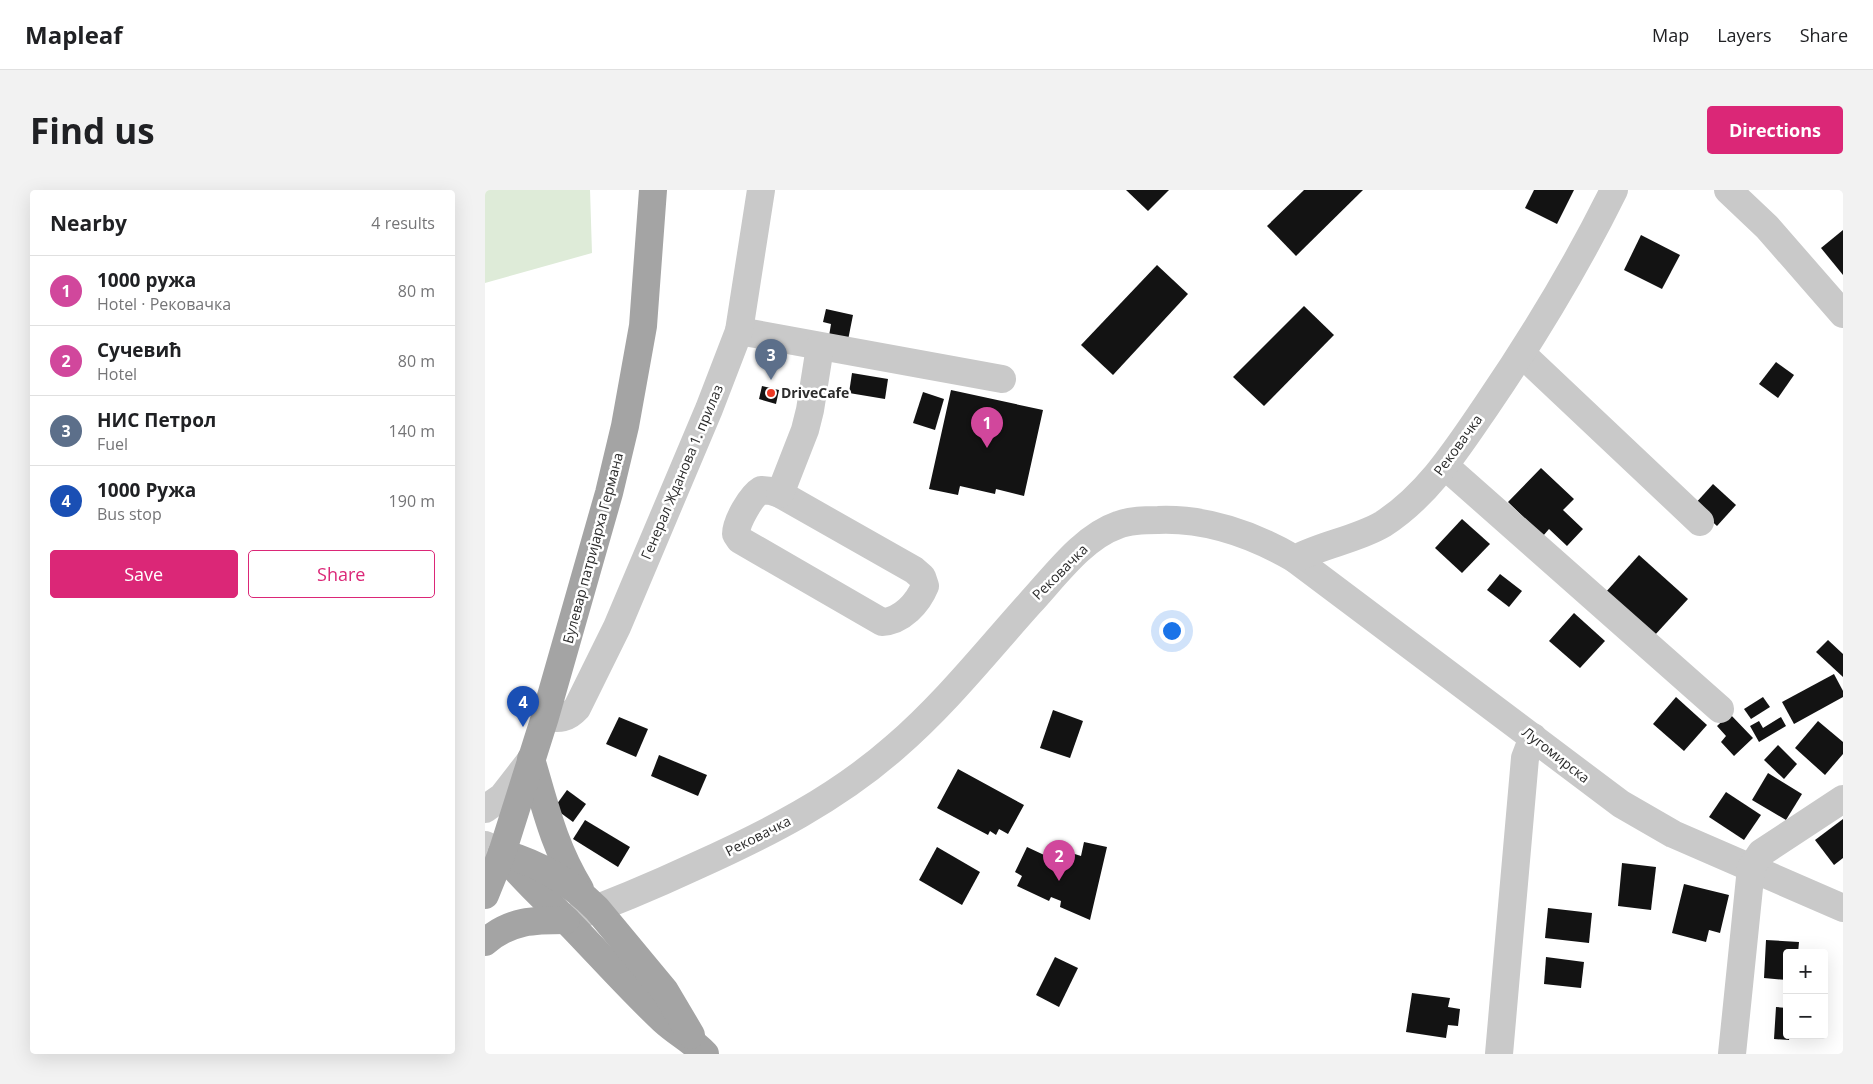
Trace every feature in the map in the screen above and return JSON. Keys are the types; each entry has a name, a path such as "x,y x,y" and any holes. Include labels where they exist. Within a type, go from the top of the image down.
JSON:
{"main road":[{"name":"Булевар патријарха Германа","path":"485,895 494,849 531,760 545,717 609,493 625,426 643,326 653,190"},
{"path":"531,760 558,848 568,870 592,904 665,991 701,1050"},
{"path":"494,849 543,868 592,904"},
{"path":"494,849 566,920 650,1008 667,1024 701,1050"},
{"path":"485,942 496,933 515,924 534,920 566,920"}],"street":[{"name":"Генерал Жданова 1. прилаз","path":"545,717 561,719 571,715 577,708 617,627 709,409 739,331 761,190"},
{"name":"Рековачка","path":"566,920 592,904 618,902 727,852 797,817 853,780 895,748 927,718 1064,564 1099,535 1119,525 1141,520 1170,520 1213,524 1273,546 1295,559 1309,551 1359,534 1381,524 1407,506 1445,466 1522,354 1581,255 1614,190"},
{"path":"1728,190 1767,227 1843,314"},
{"path":"739,331 1002,379"},
{"path":"780,494 805,430 820,347"},
{"path":"1522,354 1700,522"},
{"path":"1445,466 1720,709"},
{"path":"765,490 780,494 914,570 922,577 925,586 922,594 900,618 882,622 738,538 735,534 737,525 757,493 765,490"},
{"name":"Лугомирска","path":"1295,559 1600,789 1656,825 1713,852 1843,908"},
{"path":"1499,1054 1525,758 1533,737"},
{"path":"485,809 502,797 531,760"},
{"path":"1732,1054 1751,868 1761,853 1843,799"}],"green space":[{"path":"485,190 590,190 592,253 485,283"}],"building":[{"path":"1126,190 1169,190 1148,211"},
{"path":"1304,190 1363,190 1296,256 1267,226"},
{"path":"1534,190 1574,190 1557,224 1525,208"},
{"path":"1843,230 1843,275 1821,248"},
{"path":"1641,235 1680,255 1662,289 1624,270"},
{"path":"1157,265 1188,294 1113,375 1081,345"},
{"path":"1304,306 1334,335 1264,406 1233,377"},
{"path":"826,309 853,315 848,340 829,336 831,324 823,322"},
{"path":"1776,362 1794,375 1778,398 1759,384"},
{"path":"852,373 888,379 885,399 849,393"},
{"path":"762,386 779,390 776,404 759,399"},
{"path":"951,390 1043,410 1024,496 996,489 995,494 960,486 958,495 929,489"},
{"path":"923,392 944,399 935,430 913,423"},
{"path":"1541,468 1574,499 1563,510 1583,529 1567,546 1549,529 1543,536 1508,502"},
{"path":"1713,484 1736,505 1717,526 1694,505"},
{"path":"1462,519 1490,544 1462,573 1435,548"},
{"path":"1639,555 1688,599 1654,636 1605,593"},
{"path":"1500,574 1522,591 1509,607 1487,590"},
{"path":"1574,613 1605,641 1580,668 1549,641"},
{"path":"1828,640 1843,654 1843,677 1816,652"},
{"path":"1834,674 1843,691 1843,697 1794,724 1782,702"},
{"path":"1676,697 1707,725 1684,751 1653,724"},
{"path":"1763,697 1770,707 1751,719 1744,709"},
{"path":"1053,710 1083,721 1070,758 1040,748"},
{"path":"1730,714 1753,738 1734,756 1721,742 1726,736 1717,726"},
{"path":"619,717 648,729 636,757 606,744"},
{"path":"1781,717 1786,726 1759,742 1750,726 1759,721 1763,728"},
{"path":"1818,721 1843,742 1843,754 1825,775 1795,748"},
{"path":"1778,745 1797,764 1784,779 1764,760"},
{"path":"659,755 707,775 698,796 651,776"},
{"path":"958,769 1024,805 1008,834 999,829 996,835 990,831 988,835 937,808"},
{"path":"1768,773 1802,794 1786,820 1752,800"},
{"path":"567,790 586,804 573,822 554,808"},
{"path":"1726,792 1761,815 1744,840 1709,817"},
{"path":"1843,819 1843,858 1834,865 1815,840"},
{"path":"585,820 630,847 618,867 573,839"},
{"path":"1084,842 1107,847 1090,920 1060,907 1061,901 1051,897 1049,901 1017,886 1022,876 1015,872 1027,847 1057,861 1059,849 1081,856"},
{"path":"937,847 980,872 962,905 919,880"},
{"path":"1622,863 1656,867 1651,910 1618,906"},
{"path":"1684,884 1729,895 1720,933 1709,930 1706,942 1672,933"},
{"path":"1548,908 1592,913 1589,943 1545,938"},
{"path":"1766,940 1799,942 1798,949 1783,949 1783,980 1764,978"},
{"path":"1055,957 1078,968 1059,1007 1036,995"},
{"path":"1546,957 1584,962 1581,988 1544,984"},
{"path":"1412,993 1450,998 1448,1007 1460,1009 1458,1026 1448,1025 1446,1038 1406,1032"},
{"path":"1776,1007 1783,1008 1783,1039 1789,1040 1774,1039"}],"place":[{"name":"НИС Петрол","path":"771,380"},
{"name":"DriveCafe","path":"771,393"},
{"name":"1000 ружа","path":"987,448"},
{"name":"1000 Ружа","path":"523,727"},
{"name":"Сучевић","path":"1059,881"}]}
